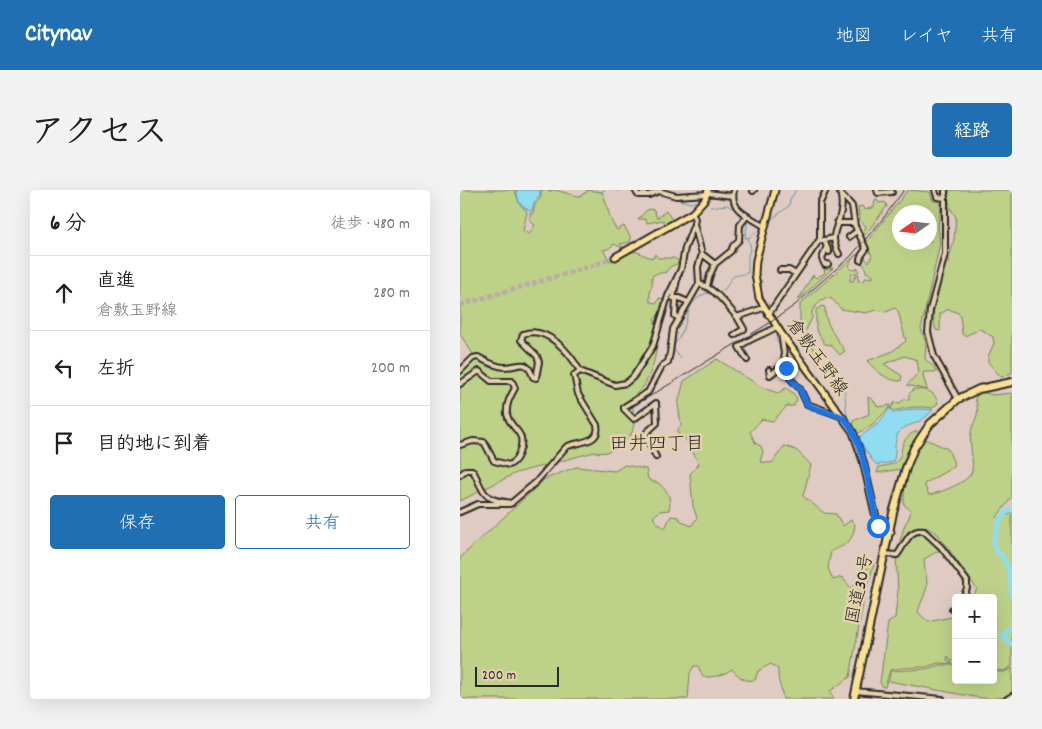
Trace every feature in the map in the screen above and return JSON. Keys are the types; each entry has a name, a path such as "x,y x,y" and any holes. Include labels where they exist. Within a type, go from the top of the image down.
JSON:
{"highway":[{"name":"国道30号","path":"856,699 885,554 900,486 909,458 919,439 934,420 958,399 979,389 1012,382"}],"main road":[{"name":"倉敷玉野線","path":"775,190 756,260 757,294 768,316 853,432 863,461 878,526 890,532"},
{"path":"615,257 692,213 708,192"}],"street":[{"path":"635,190 638,195 649,195 659,191 677,196 708,192 733,196"},
{"path":"677,196 678,190"},
{"path":"734,190 733,196 738,210 765,227"},
{"path":"768,316 821,241 820,202 826,190"},
{"path":"877,190 878,193 892,192"},
{"path":"935,190 938,198 945,198"},
{"path":"945,190 945,254 930,310 928,332 934,356 958,399"},
{"path":"840,192 855,207 854,223 866,249 860,260"},
{"path":"839,254 834,238 836,223 842,208 840,192"},
{"path":"656,457 646,433 657,423 656,403 634,419 624,409 627,404 648,392 658,373 668,362 673,329 699,284 698,267 702,254 692,213"},
{"path":"706,286 715,264 731,251 739,240 740,225 748,216"},
{"path":"836,223 854,223"},
{"path":"460,371 473,358 478,356 504,367 525,364 530,367 533,377 536,378 539,362 538,356 521,340 523,334 527,332 537,333 553,340 566,350 580,371 610,384 619,385 630,381 652,346 668,296 683,265 686,244 694,224"},
{"path":"849,237 858,231"},
{"path":"821,241 834,238"},
{"path":"821,241 828,250 822,258 825,265 828,264"},
{"path":"702,254 715,264"},
{"path":"780,270 789,270 796,274"},
{"path":"676,279 673,298 688,302"},
{"path":"699,284 706,286 721,299 737,317 744,329 734,335"},
{"path":"676,298 675,316 679,318"},
{"path":"737,317 764,308"},
{"path":"747,360 739,347 776,327"},
{"path":"781,334 787,375 800,389 807,404 843,417"},
{"path":"768,370 770,375 779,368 786,368"},
{"path":"460,384 479,371 491,380 512,381 515,388 508,400 508,414 509,420 519,432 522,444 514,462 509,465 494,460 484,442 473,441 460,445"},
{"path":"460,512 478,504 505,505 512,503 536,482 566,447 591,440 596,435 597,425 580,398 576,386 574,375 580,371"},
{"path":"460,475 466,470 472,470 476,474 482,490 488,497 512,503"},
{"path":"885,554 897,555 910,535 917,530 924,531 941,547 966,581 968,588 965,594"},
{"path":"857,691 900,697 942,699"},
{"path":"1007,699 1012,696"}],"green space":[{"path":"460,190 515,190 519,203 527,212 523,231 529,234 535,225 530,221 530,214 533,213 535,204 541,197 541,190 550,190 550,192 554,190 579,196 587,192 586,190 602,192 614,226 617,230 624,226 631,238 630,242 620,244 625,249 614,244 608,249 603,250 610,261 627,253 637,252 653,258 655,254 658,258 674,258 679,263 670,267 666,272 652,276 650,302 657,303 659,298 663,299 659,314 654,319 657,335 656,354 647,380 632,398 634,426 629,437 617,447 608,451 594,452 516,473 460,501 460,369 473,354 460,334"},
{"path":"908,190 930,192 933,201 938,201 941,208 938,226 940,243 921,329 926,343 925,359 937,372 924,372 927,390 907,385 919,372 917,360 905,356 884,364 902,376 901,381 886,377 867,361 891,352 906,341 898,311 895,308 886,312 875,310 866,313 841,309 832,299 825,298 820,301 812,311 812,318 806,330 806,337 814,349 816,362 800,331 800,304 857,254 851,261 850,269 855,270 858,268 859,271 851,274 850,281 853,281 856,275 859,274 858,281 865,280 866,277 873,278 873,276 866,272 865,266 861,262 861,257 865,253 865,259 869,262 872,255 865,244 892,210 892,250 937,250 937,205 896,205"},
{"path":"949,190 1012,190 1012,373 1001,377 988,362 988,357 994,343 993,337 980,329 965,336 962,334 960,314 949,309 940,314 940,331 936,330 934,305 954,239 956,217 949,206"},
{"path":"877,200 879,203 885,202 887,206 865,235 863,234 866,226 860,221 858,207 862,206 865,210 874,207"},
{"path":"650,209 654,210 657,218 666,211 673,221 666,226 663,220 647,223 645,219 638,219"},
{"path":"833,268 798,300 813,275 816,278 825,273 824,270"},
{"path":"822,306 825,307 826,319 831,330 845,351 840,355 831,345 825,344 816,330 816,310"},
{"path":"717,359 763,388 778,393 786,388 797,399 794,406 787,406 773,421 762,419 750,432 756,444 761,446 763,452 760,462 772,463 784,446 796,450 811,465 803,496 824,513 836,514 843,526 851,520 855,524 853,535 848,542 831,551 828,568 833,580 842,577 851,588 861,579 871,561 874,564 864,598 850,677 830,691 834,699 783,699 778,669 771,664 758,671 755,680 742,678 732,669 718,676 703,677 698,666 694,666 690,673 688,699 460,699 460,558 545,479 576,467 615,471 625,465 646,469 648,479 661,485 669,498 669,510 660,511 653,517 657,523 665,528 671,516 678,517 691,526 697,518 693,506 690,474 699,464 685,438 679,435 677,431 681,425 678,404 684,381"},
{"path":"914,389 932,393 938,403 933,408 913,407 894,411 891,408 895,402 900,403 903,400 909,399 909,394"},
{"path":"981,392 993,395 1012,393 1012,497 997,517 1000,520 1006,514 1009,515 1012,512 1012,666 1004,671 997,670 997,594 974,594 977,589 937,533 923,526 917,526 907,532 897,551 911,510 904,505 904,485 908,466 923,438 948,449 955,466 924,484 929,495 954,486 970,475 972,471 971,432 977,416 975,398"},
{"path":"868,397 878,407 891,405 874,423 856,435 850,425 854,427 853,421 869,414"},
{"path":"917,431 919,434 907,452 901,469 877,473 879,467 893,464 898,460 906,438"},
{"path":"916,533 923,533 934,540 940,550 924,559 927,587 918,612 928,622 952,617 952,661 948,656 947,660 952,664 938,663 926,667 890,670 885,687 883,687 880,683 888,623 895,618 898,590 896,557"},
{"path":"939,665 952,665 952,684 997,684 997,672 1004,672 1012,668 1012,695 999,698 979,698 889,681 890,671 926,669"}],"water":[{"path":"516,190 540,190 540,196 535,201 531,212 519,203"},
{"path":"890,408 894,413 913,409 933,410 922,420 900,431 896,441 893,462 877,465 858,438 878,424"}],"waterway":[{"path":"596,190 600,192 605,190"},
{"path":"614,190 620,190"},
{"path":"768,222 789,206 796,190"},
{"path":"678,197 679,200 691,203 699,201"},
{"path":"710,207 727,205 738,211"},
{"path":"748,219 745,238 748,238"},
{"path":"717,293 725,289 734,276 748,273 748,255 751,248 748,238 762,229"},
{"path":"757,276 762,281 760,292 767,306"},
{"path":"681,359 673,348 681,334 691,306 699,297 706,293 714,295"},
{"path":"778,333 776,340 780,345"},
{"path":"795,348 803,346 811,353 817,363 834,375 842,384 849,420"},
{"path":"852,423 858,437 860,437"},
{"path":"1012,510 1005,513 999,521 994,539 997,552 1003,557 1009,570 1012,596"},
{"path":"1012,627 1007,629 1002,635 1012,645"}],"tunnel":[{"path":"460,305 595,265 615,257"}],"railway":[{"path":"629,409 768,324 795,305 851,256 904,190"}],"district":[{"name":"田井四丁目","path":"657,445"}],"route":[{"path":"786,368 787,375 800,389 807,404 843,417 853,432 867,476 878,526"}]}
